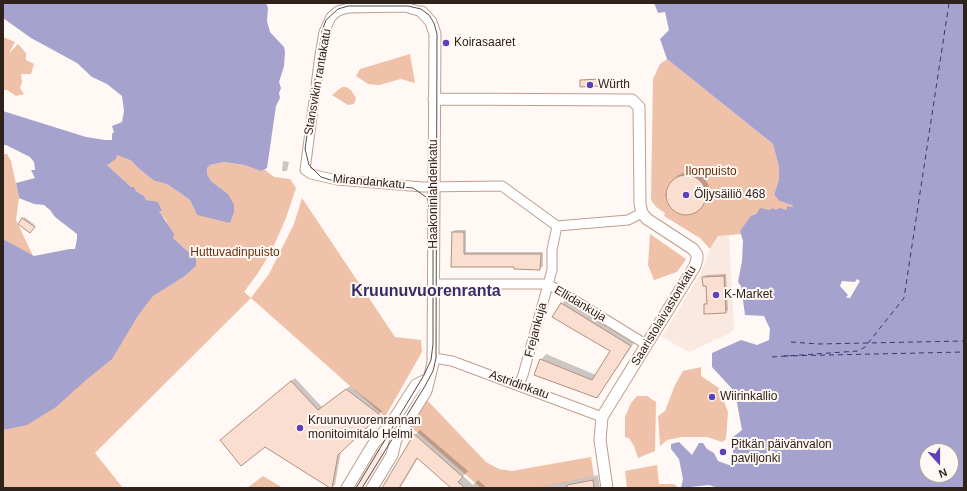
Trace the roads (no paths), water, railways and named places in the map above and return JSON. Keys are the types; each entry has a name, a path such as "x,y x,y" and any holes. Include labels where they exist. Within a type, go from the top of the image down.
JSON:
{"street":[{"name":"Stansvikin rantakatu","path":"305,170 305,157 320,55 324,32 331,18 338,11 348,8 405,7 422,12"},
{"name":"Haakoninlahdenkatu","path":"372,488 392,455 396,439 426,391 434,358 434,30 429,19 422,12"},
{"path":"434,100 632,100 636,102 640,112 640,204 642,213 628,220 557,226"},
{"name":"Mirandankatu","path":"305,170 314,175 337,180 434,187 502,186 557,226"},
{"name":"Saaristolaivastonkatu","path":"607,488 600,440 602,417 647,345 697,260 694,250 647,219 642,213"},
{"name":"Frejankuja","path":"519,386 552,270 552,250 557,226"},
{"name":"Ellidankuja","path":"435,284 548,284 647,345"},
{"name":"Astridinkatu","path":"434,358 452,361 602,417"},
{"path":"347,488 378,438 391,424 416,385 428,379"}],"tram line":[{"path":"356,488 424,375 431,360 433,344 433,214 426,197 413,188 334,181 321,177 309,165 305,149 322,31 326,20 338,9 348,6 408,6 421,9 429,15 434,23 437,34 436,358 433,371 425,386 362,488"}],"place":[{"name":"Koirasaaret","path":"446,43"},
{"name":"Würth","path":"590,85"},
{"name":"Öljysäiliö 468","path":"686,195"},
{"name":"K-Market","path":"716,295"},
{"name":"Wiirinkallio","path":"712,397"},
{"name":"Kruunuvuorenrannan monitoimitalo Helmi","path":"300,428"},
{"name":"Pitkän päivänvalon paviljonki","path":"723,452"}],"district":[{"name":"Kruunuvuorenranta","path":"426,292"}],"park label":[{"name":"Ilonpuisto","path":"711,172"},
{"name":"Huttuvadinpuisto","path":"235,253"}]}
